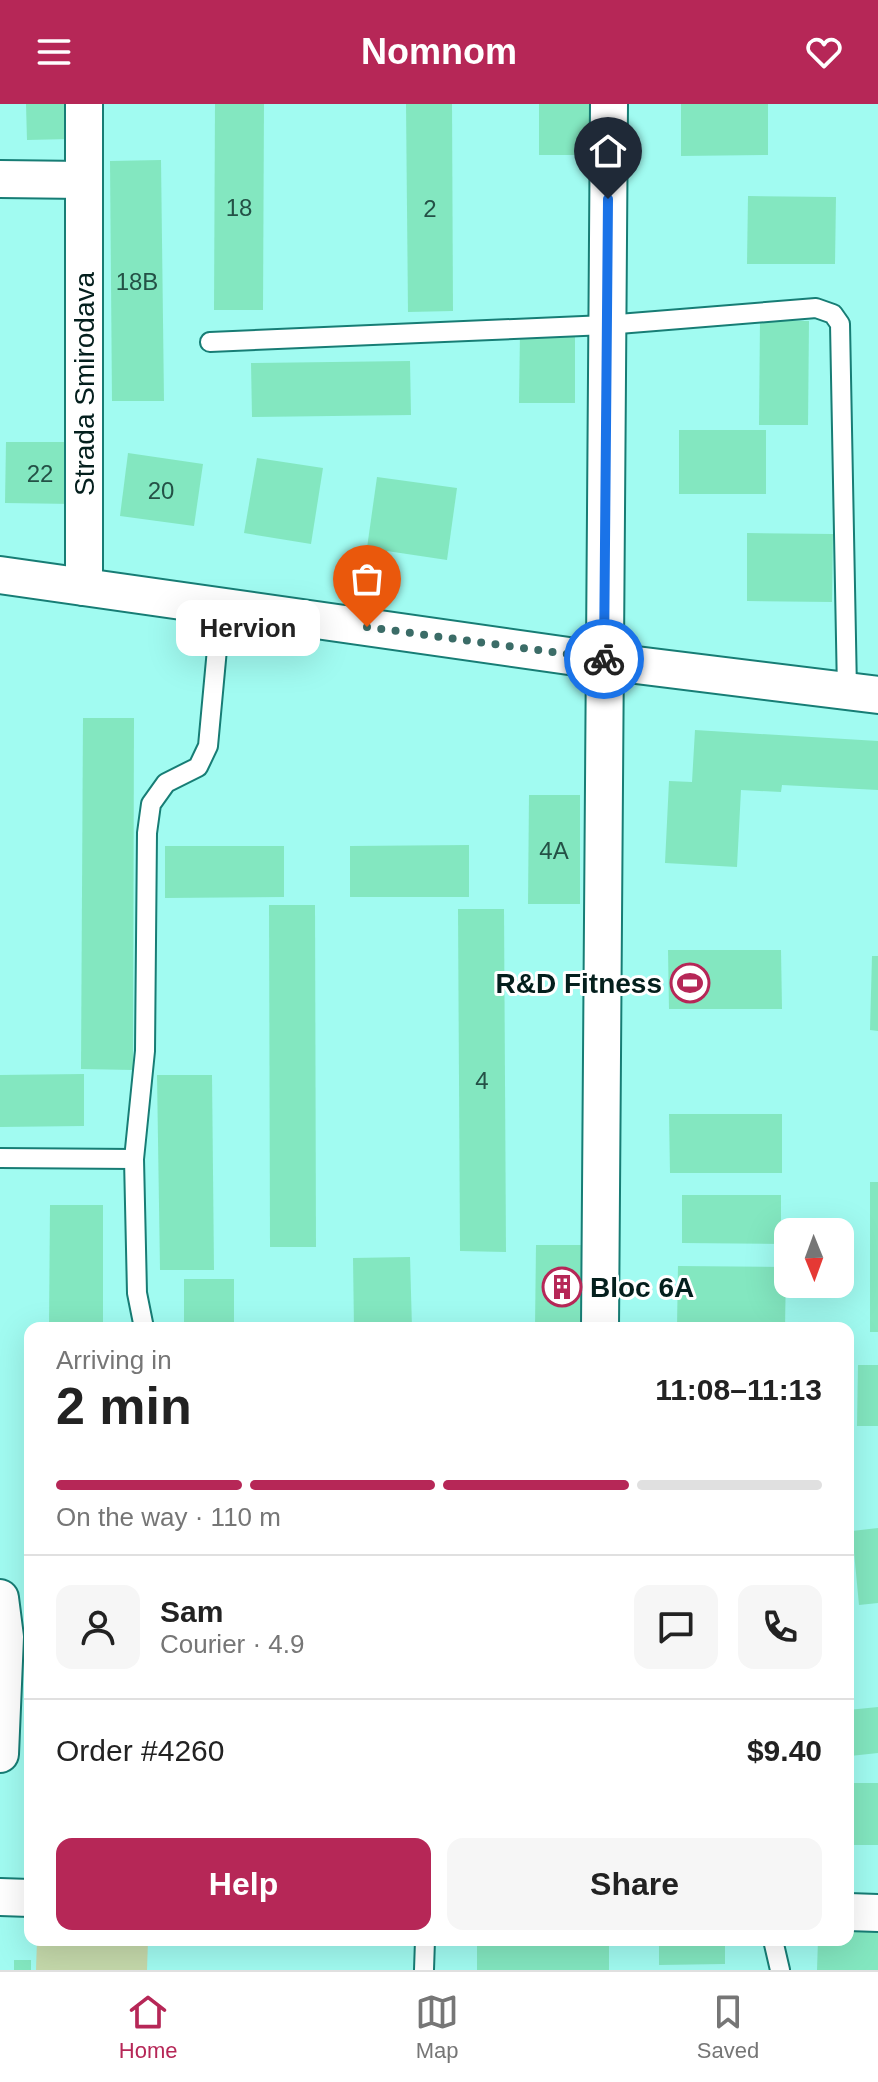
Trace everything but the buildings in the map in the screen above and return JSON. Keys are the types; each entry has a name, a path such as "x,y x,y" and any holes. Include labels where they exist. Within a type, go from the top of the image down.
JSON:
{"street":[{"name":"Strada Smirodava","path":"84,104 84,587"},
{"path":"600,1322 609,104"},
{"path":"0,179 84,180"},
{"path":"0,575 604,661 862,693"},
{"path":"0,1598 5,1637 0,1754"},
{"path":"0,1897 24,1898"},
{"path":"854,1912 878,1913"}],"lane":[{"path":"210,342 606,325 816,308 833,314 840,324 862,693"},
{"path":"143,1322 137,1293 134,1159 145,1051 147,833 151,804 166,783 198,767 208,746 221,606"},
{"path":"0,1158 134,1159"},
{"path":"424,1970 425,1946"},
{"path":"774,1946 780,1970"}],"green space":[{"path":"37,1946 148,1946 147,1970 36,1970"}],"way so far":[{"path":"367,627 604,659"}],"place":[{"name":"Hervion","path":"367,627"},
{"name":"R&D Fitness","path":"690,983"},
{"name":"Bloc 6A","path":"562,1287"}],"route":[{"path":"604,659 608,199"}]}
